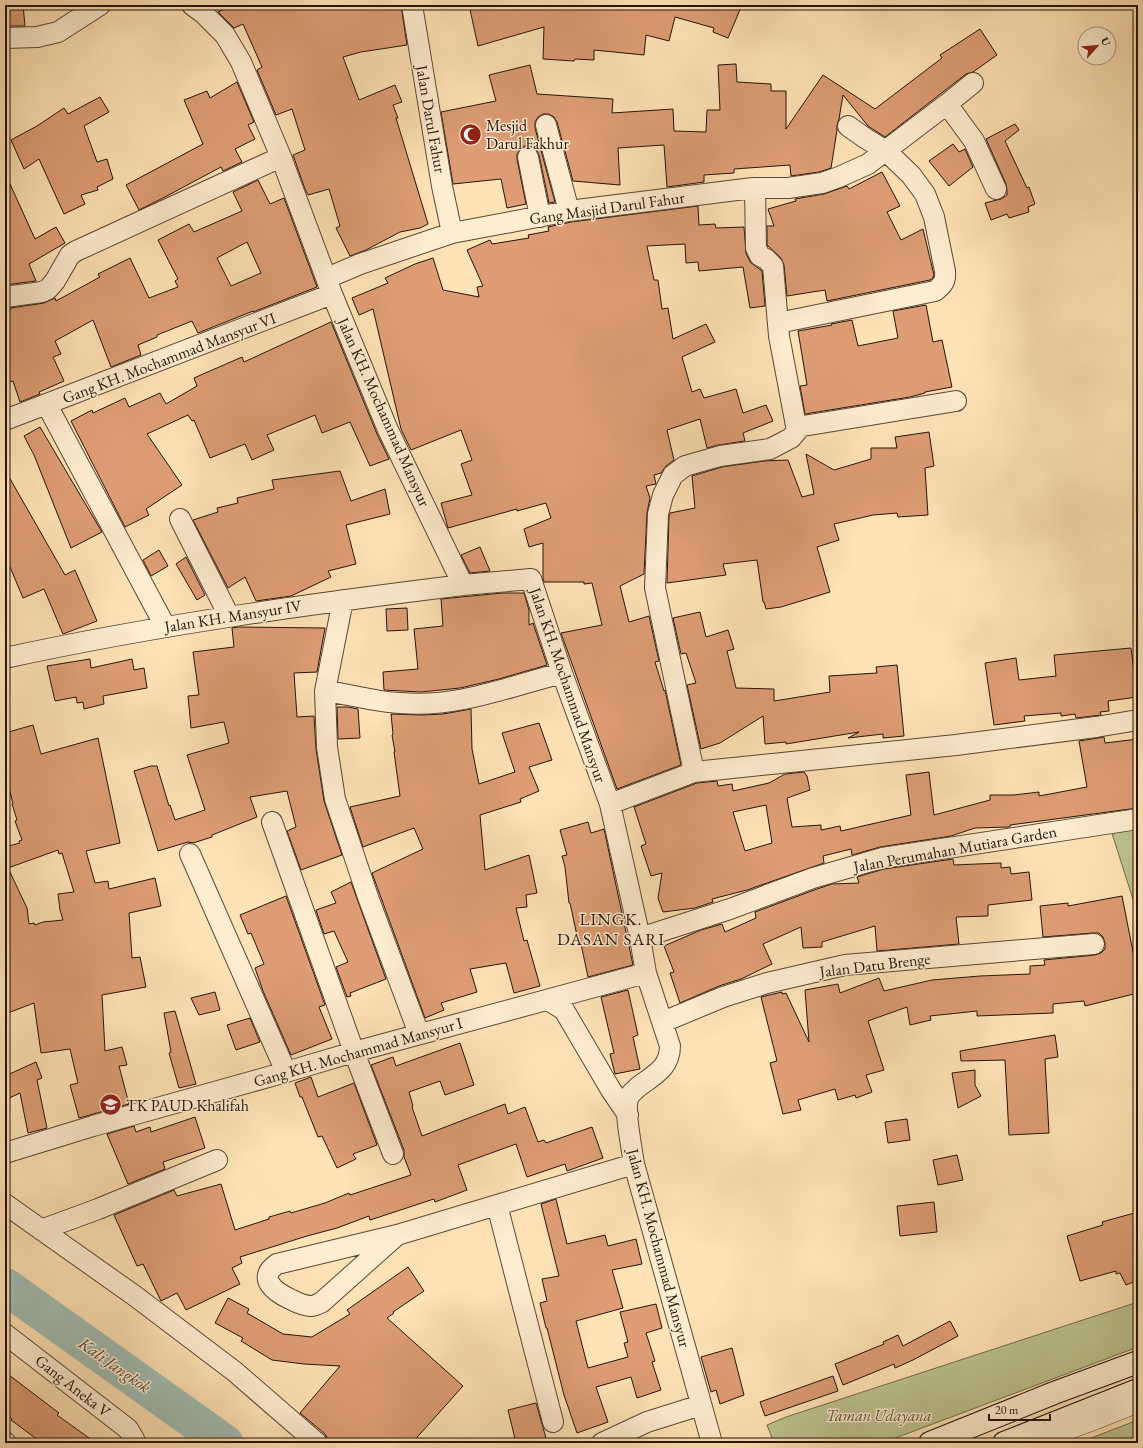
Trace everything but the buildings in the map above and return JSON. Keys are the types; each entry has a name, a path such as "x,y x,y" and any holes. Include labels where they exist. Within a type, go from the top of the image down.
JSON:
{"main road":[{"path":"930,1443 1054,1393 1138,1362"},
{"path":"1004,1443 1138,1390"}],"street":[{"path":"5,38 37,37 58,32 100,5"},
{"name":"Jalan KH. Mochammad Mansyur","path":"192,5 215,24 234,48 281,156 330,286 388,430 463,585 531,579 562,673 610,804 640,938 646,973 670,1046 669,1057 663,1067 629,1095 627,1104 628,1115 634,1164 712,1443"},
{"name":"Jalan Darul Fahur","path":"412,5 441,178 452,234"},
{"name":"Gang Masjid Darul Fahur","path":"330,286 360,264 452,234 569,211 755,188 788,188 822,183 868,164 973,83"},
{"path":"947,104 974,141 996,189"},
{"path":"546,125 569,211"},
{"path":"778,323 935,291 943,285 946,278 934,217 924,194 911,175 886,151 864,138 848,126"},
{"path":"5,297 42,292 52,286 70,255 76,251 281,156"},
{"path":"528,157 540,217"},
{"path":"694,772 655,588 658,514 663,495 672,474 685,466 720,456 770,449 791,438 797,431 779,336 773,266 766,259 760,256 756,248 755,188"},
{"name":"Gang KH. Mochammad Mansyur VI","path":"5,420 47,405 330,286"},
{"path":"797,427 956,401"},
{"path":"47,405 166,626"},
{"path":"180,519 229,616"},
{"name":"Jalan KH. Mansyur IV","path":"5,658 166,626 343,600 463,585"},
{"path":"343,600 325,691 327,747 335,798 366,890 419,1034"},
{"path":"325,691 390,702 427,704 454,702 481,696 562,673"},
{"path":"610,804 694,772 956,746 1096,728 1138,720"},
{"name":"Jalan Perumahan Mutiara Garden","path":"640,938 813,878 882,858 1138,819"},
{"path":"272,822 354,1052 393,1154"},
{"path":"190,854 286,1072"},
{"name":"Jalan Datu Brenge","path":"663,1022 723,997 767,983 845,965 1094,944"},
{"name":"Gang KH. Mochammad Mansyur I","path":"5,1153 26,1148 92,1126 354,1052 646,973"},
{"path":"548,1000 564,1010 611,1090 628,1115"},
{"path":"41,1230 98,1209 217,1160"},
{"path":"397,1235 322,1302 315,1305 310,1306 299,1303 278,1293 272,1289 269,1283 268,1275 271,1268 277,1264 397,1235 634,1164"},
{"path":"5,1204 135,1296 234,1371 317,1443"},
{"path":"497,1205 553,1422"},
{"name":"Gang Aneka V","path":"5,1334 128,1429 135,1443"},
{"path":"602,1443 647,1422 701,1405"},
{"path":"1038,1443 1138,1405"}],"green space":[{"path":"1138,821 1138,915 1109,824"},
{"name":"Taman Udayana","path":"1138,1302 1138,1347 882,1443 774,1443 767,1425 786,1417"},
{"path":"1138,1420 1138,1443 1078,1443"}],"waterway":[{"name":"Kali Jangkok","path":"5,1286 225,1443"}],"place":[{"name":"Mesjid Darul Fakhur","path":"471,134"},
{"name":"TK PAUD Khalifah","path":"110,1105"}],"district":[{"name":"LINGK. DASAN SARI","path":"611,929"}]}
